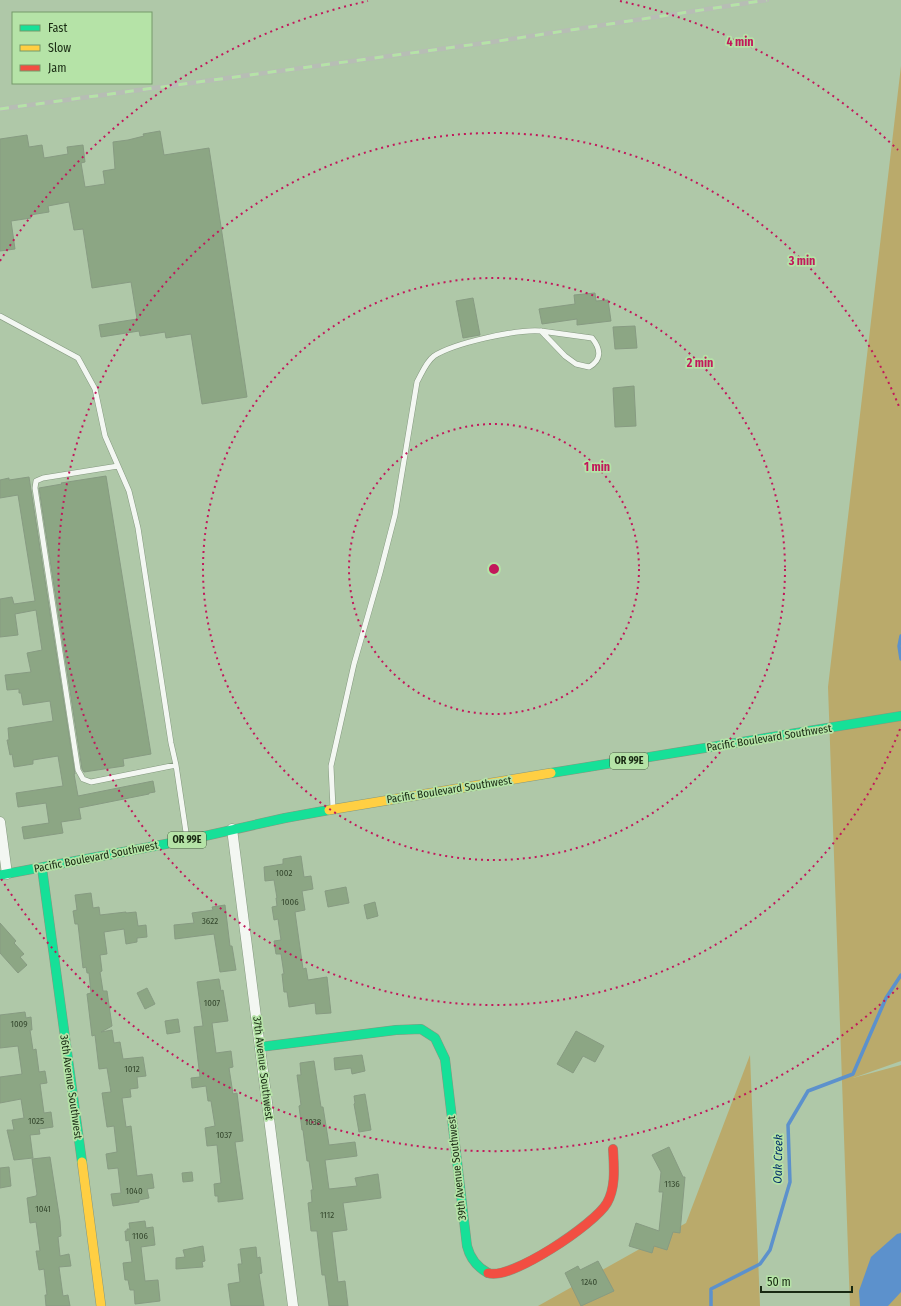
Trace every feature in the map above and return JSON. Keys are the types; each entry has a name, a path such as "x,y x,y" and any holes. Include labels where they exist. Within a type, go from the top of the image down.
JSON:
{"street":[{"name":"Pacific Boulevard Southwest","path":"3,875 187,840 232,829 333,809 901,716"},
{"path":"0,822 3,875"},
{"name":"37th Avenue Southwest","path":"232,829 293,1306"},
{"name":"36th Avenue Southwest","path":"42,868 101,1306"},
{"name":"39th Avenue Southwest","path":"260,1048 396,1030 421,1029 435,1038 445,1060 466,1240 470,1257 488,1274 496,1276 518,1269 588,1224 604,1208 610,1195 614,1178 613,1149"}],"lane":[{"path":"0,316 78,358 95,389 105,436 129,491 138,528 187,840"},
{"path":"333,809 332,759 354,664 395,515 417,382 424,368 433,357 444,351 458,345 517,332 541,332 592,338 597,344 599,355 596,363 588,367 576,364 565,356 541,332"},
{"path":"118,466 43,478 36,481 35,488 78,770 83,779 91,782 176,765"}],"shaded area":[{"path":"901,66 901,1061 853,1078 901,1065 901,1306 850,1306 828,687"},
{"path":"750,1055 760,1306 538,1306 686,1223"}],"water":[{"path":"901,1233 901,1292 888,1306 860,1306 859,1291 871,1257 897,1234"}],"building":[{"path":"160,131 164,155 209,148 247,397 202,404 191,334 166,338 165,332 140,336 139,331 101,337 99,325 137,319 131,282 92,288 83,229 74,230 69,202 48,206 49,212 30,215 31,218 11,221 15,249 0,251 0,139 27,135 29,147 42,145 44,158 68,154 67,147 83,145 85,162 81,163 85,187 105,184 103,171 115,169 113,142 128,140 144,136 143,134"},
{"path":"595,293 596,301 608,300 611,321 577,325 577,319 542,324 539,309 575,304 574,295"},
{"path":"473,298 480,335 463,338 456,301"},
{"path":"635,326 637,348 615,349 613,327"},
{"path":"634,386 636,426 615,427 613,388"},
{"path":"106,476 151,754 123,759 124,766 84,772 82,769 39,488"},
{"path":"29,477 78,796 153,781 155,792 79,808 81,819 61,822 63,833 24,839 22,827 49,823 46,803 18,807 16,793 63,786 58,756 33,760 33,764 14,767 12,754 10,755 7,740 9,740 8,728 53,721 50,701 23,705 19,689 7,690 5,675 31,672 27,653 42,650 36,610 15,614 18,635 0,637 0,599 12,597 14,604 35,601 18,495 0,498 0,480"},
{"path":"301,856 304,877 311,876 313,889 302,891 305,910 295,912 303,969 306,968 308,980 327,977 331,1013 316,1014 315,1003 289,1007 287,992 284,992 282,974 284,974 281,954 276,954 274,941 281,940 278,919 274,920 272,907 277,906 277,898 274,880 265,881 264,867 283,864 283,859"},
{"path":"346,887 349,903 328,907 325,891"},
{"path":"91,893 93,908 99,907 100,915 136,912 138,926 146,925 147,937 137,938 137,942 126,944 124,929 104,932 107,954 100,955 102,971 100,972 103,991 107,991 112,1026 101,1032 112,1030 114,1043 120,1042 123,1059 143,1057 146,1076 137,1077 138,1088 130,1089 131,1097 122,1098 126,1127 131,1126 137,1176 152,1174 154,1188 147,1189 149,1198 139,1200 139,1202 113,1206 111,1194 121,1193 118,1168 108,1169 106,1154 117,1152 114,1126 107,1127 102,1093 111,1092 107,1068 99,1069 95,1035 92,1036 87,994 91,993 89,973 87,973 86,967 83,968 78,924 75,924 73,911 77,910 75,895"},
{"path":"375,902 378,916 367,919 364,905"},
{"path":"225,905 230,946 232,946 236,970 220,972 214,934 175,939 174,925 194,923 192,913 213,910 212,907"},
{"path":"0,923 16,941 14,943 24,954 20,957 27,965 18,973 0,953"},
{"path":"219,979 221,991 223,990 228,1021 212,1023 216,1053 231,1051 233,1067 229,1068 233,1094 237,1093 243,1141 235,1142 243,1199 218,1202 218,1196 215,1196 214,1184 221,1183 217,1145 207,1146 205,1128 215,1126 211,1101 208,1101 206,1086 192,1088 191,1078 200,1077 194,1027 203,1026 197,982"},
{"path":"147,988 155,1004 145,1009 137,993"},
{"path":"25,1012 26,1018 31,1017 32,1030 30,1030 33,1050 36,1049 39,1072 45,1071 47,1083 40,1084 44,1113 51,1112 53,1127 39,1129 40,1134 30,1135 33,1158 14,1160 7,1130 14,1130 12,1120 24,1118 21,1099 0,1103 0,1077 22,1074 18,1046 0,1048 0,1015"},
{"path":"178,1019 180,1032 167,1034 165,1021"},
{"path":"576,1031 604,1046 595,1062 583,1056 573,1073 557,1064"},
{"path":"362,1055 365,1071 352,1074 351,1068 335,1070 334,1058"},
{"path":"314,1061 329,1145 355,1142 357,1156 325,1160 329,1189 357,1186 355,1178 378,1174 381,1198 343,1203 347,1230 332,1232 338,1282 345,1281 348,1306 329,1306 325,1275 322,1275 317,1231 311,1231 308,1203 312,1202 311,1190 313,1190 309,1161 307,1161 302,1130 299,1106 301,1105 297,1075 301,1075 300,1063"},
{"path":"365,1094 371,1130 359,1132 354,1096"},
{"path":"669,1147 683,1177 685,1177 680,1233 673,1232 667,1250 654,1246 652,1253 629,1246 636,1223 659,1231 663,1192 659,1192 661,1172 652,1155"},
{"path":"50,1157 60,1221 61,1236 58,1237 60,1256 69,1254 71,1266 59,1267 63,1296 68,1295 70,1306 46,1306 45,1295 47,1295 44,1269 39,1270 36,1251 40,1251 36,1222 30,1223 27,1198 36,1196 37,1194 32,1159"},
{"path":"9,1167 11,1186 0,1188 0,1168"},
{"path":"192,1172 193,1181 183,1182 182,1173"},
{"path":"145,1221 146,1228 153,1227 155,1245 141,1247 145,1281 158,1280 160,1301 135,1304 134,1290 130,1290 128,1280 125,1280 123,1263 132,1262 129,1240 126,1241 125,1231 130,1229 129,1223"},
{"path":"203,1246 205,1261 202,1262 203,1267 176,1269 176,1258 185,1257 183,1250"},
{"path":"256,1247 257,1258 260,1257 262,1273 259,1274 264,1306 231,1306 228,1284 240,1282 238,1264 242,1264 240,1249"},
{"path":"598,1261 614,1291 581,1306 565,1273 578,1266 580,1270"}],"waterway":[{"name":"Oak Creek","path":"901,636 899,646 901,659"},
{"name":"Oak Creek","path":"711,1306 711,1289 760,1264 770,1250 790,1182 788,1125 808,1091 853,1074 886,998 901,975"}],"railway":[{"path":"0,109 492,42 767,0"}],"traffic: fast":[{"path":"551,773 901,716"},
{"path":"0,875 187,840 285,818 329,810"},
{"path":"42,868 82,1162"},
{"path":"260,1047 396,1030 421,1029 435,1038 445,1059 467,1246 474,1262 488,1273"}],"traffic: slow":[{"path":"329,810 551,773"},
{"path":"82,1162 101,1306"}],"traffic: jam":[{"path":"488,1273 499,1273 532,1260 570,1236 599,1212 607,1203 612,1190 614,1177 613,1149"}]}
